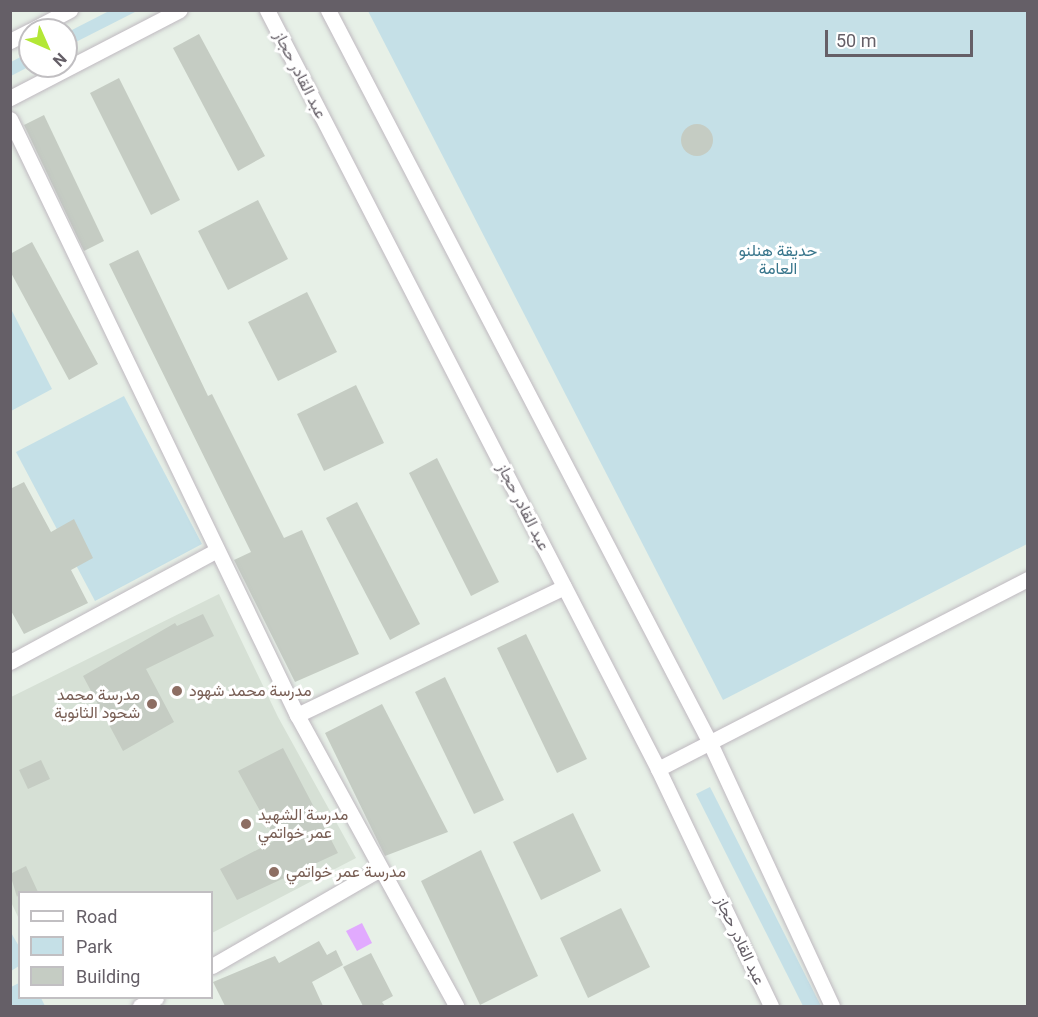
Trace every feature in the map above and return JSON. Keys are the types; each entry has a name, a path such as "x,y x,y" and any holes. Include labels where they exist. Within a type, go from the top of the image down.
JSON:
{"street":[{"path":"55,18 70,10"},
{"path":"10,98 180,10"},
{"name":"عبد القادر حجاز","path":"267,10 658,768 771,1006"},
{"path":"328,10 710,743 832,1006"},
{"path":"10,119 297,715 456,1006"},
{"path":"10,662 217,550"},
{"path":"658,768 1028,579"},
{"path":"297,715 564,587"},
{"path":"213,965 380,869"},
{"path":"140,1006 154,999"}],"shaded area":[{"path":"219,594 278,717 356,858 213,932 213,891 18,891 18,917 11,902 11,697"},
{"path":"362,923 372,943 357,951 346,931"}],"green space":[{"path":"111,10 137,11 78,41 78,27"},
{"name":"حديقة هنلنو العامة","path":"368,11 1027,11 1027,544 723,700"},
{"path":"18,58 18,72 11,76 11,62"},
{"path":"11,309 52,389 10,411"},
{"path":"124,396 202,544 95,601 16,452"},
{"path":"710,787 821,1006 803,1006 696,794"},
{"path":"10,931 18,945 18,967 11,971"},
{"path":"18,984 18,999 42,999 45,1006 11,1006 11,987"}],"building":[{"path":"199,34 265,156 238,171 173,48"},
{"path":"119,78 180,200 151,215 90,93"},
{"path":"44,115 104,241 84,251 24,125"},
{"path":"697,124 708,129 713,140 708,151 697,156 686,151 681,140 686,129"},
{"path":"258,200 288,259 228,290 198,231"},
{"path":"32,242 98,364 69,380 10,271 10,254"},
{"path":"138,250 208,396 212,394 284,538 302,530 359,654 295,682 234,560 251,552 109,264"},
{"path":"307,292 337,352 278,381 248,322"},
{"path":"356,385 384,443 324,471 297,414"},
{"path":"437,458 499,582 471,596 409,473"},
{"path":"24,482 51,532 74,519 93,558 71,570 88,603 24,634 10,609 10,489"},
{"path":"357,502 420,624 390,640 326,518"},
{"path":"203,614 214,636 146,669 174,722 123,751 83,676 175,623 177,626"},
{"path":"526,634 587,759 557,773 497,648"},
{"path":"445,677 504,800 474,814 415,692"},
{"path":"382,704 448,832 385,856 325,733"},
{"path":"283,748 338,853 237,900 220,869 276,840 238,771"},
{"path":"41,760 50,779 28,789 19,770"},
{"path":"573,813 601,871 541,900 513,842"},
{"path":"481,850 538,976 480,1005 421,881"},
{"path":"26,866 38,891 18,891 17,897 10,874"},
{"path":"621,908 650,967 588,998 560,938"},
{"path":"319,941 327,955 336,950 343,965 312,982 323,1006 225,1006 213,982 275,956 279,963"},
{"path":"371,953 393,996 382,1002 385,1006 363,1006 343,967"}],"place":[{"name":"مدرسة محمد شهود","path":"177,691"},
{"name":"مدرسة محمد شحود الثانوية","path":"152,704"},
{"name":"مدرسة الشهيد عمر خواتمي","path":"246,824"},
{"name":"مدرسة عمر خواتمي","path":"274,872"}]}
